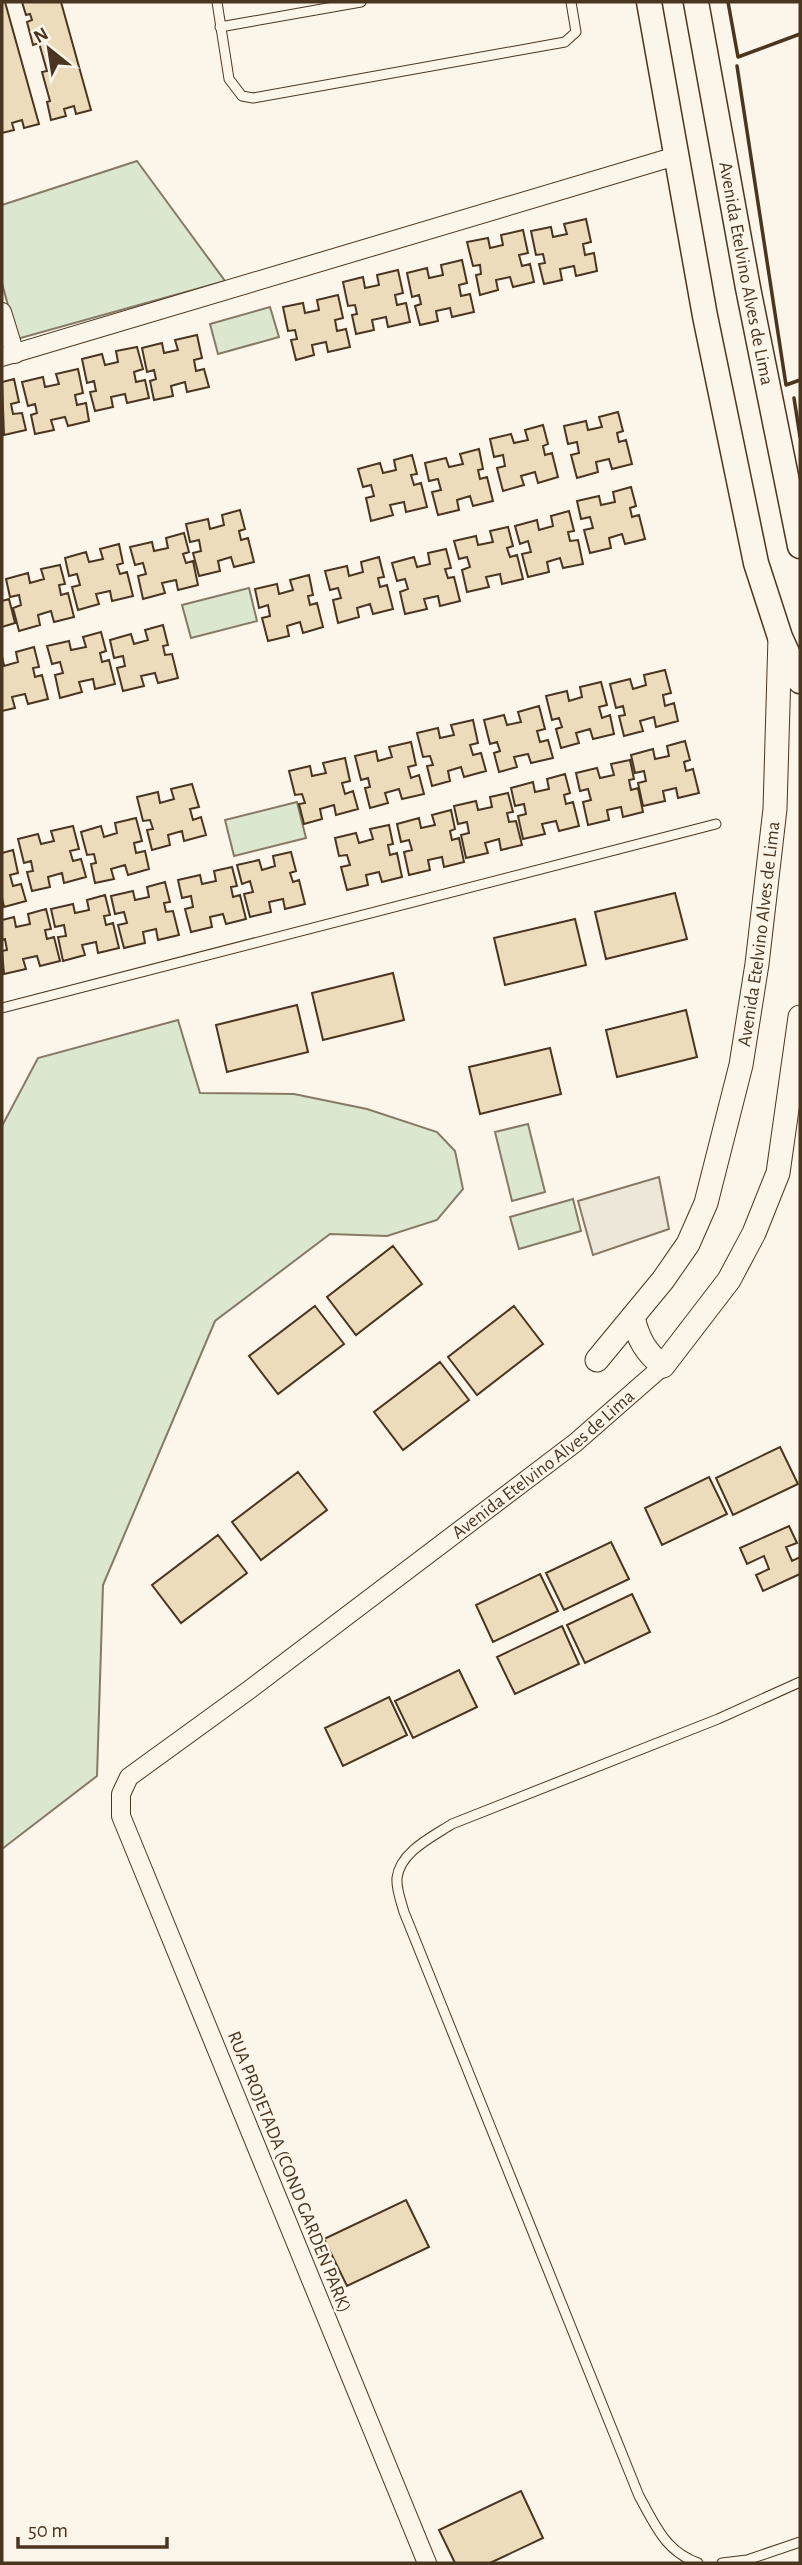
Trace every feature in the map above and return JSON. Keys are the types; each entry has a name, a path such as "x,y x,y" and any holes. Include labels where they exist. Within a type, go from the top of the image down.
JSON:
{"main road":[{"name":"Avenida Etelvino Alves de Lima","path":"649,2 705,316 756,563 780,637 800,681"},
{"name":"Avenida Etelvino Alves de Lima","path":"696,2 748,288 800,546"}],"street":[{"path":"2,312 8,356 676,156"},
{"name":"Avenida Etelvino Alves de Lima","path":"597,1360 634,1317 688,1244 706,1203 741,1065 757,964 775,809 780,637"},
{"name":"Avenida Etelvino Alves de Lima","path":"121,1794 129,1777 249,1690 575,1443 663,1366 729,1280 754,1233 778,1173 800,1017"},
{"path":"634,1317 636,1333 642,1345 663,1366"},
{"name":"RUA PROJETADA (COND GARDEN PARK)","path":"121,1794 121,1816 427,2563"}],"lane":[{"path":"216,2 229,79 242,96 253,98 565,42 576,32 571,2"},
{"path":"220,27 361,2"},
{"path":"2,1008 716,824"},
{"path":"698,2563 679,2556 662,2535 639,2496 404,1912 397,1881 400,1865 419,1846 452,1824 718,1719 800,1682"},
{"path":"722,2563 747,2560 800,2542"}],"green space":[{"path":"137,161 225,281 17,339 2,283 2,205"},
{"path":"270,307 279,337 218,354 210,324"},
{"path":"249,588 257,621 191,638 182,605"},
{"path":"297,802 306,838 234,856 225,820"},
{"path":"178,1020 200,1093 294,1094 367,1109 437,1132 455,1151 463,1189 437,1220 387,1236 330,1234 215,1321 103,1585 97,1776 2,1849 2,1126 38,1058"},
{"path":"528,1124 545,1192 512,1201 495,1132"},
{"path":"573,1199 581,1231 519,1249 510,1217"}],"shaded area":[{"path":"659,1177 669,1229 593,1255 578,1201"}],"building":[{"path":"2,2 5,2 39,124 24,128 22,120 12,123 14,130 2,133"},
{"path":"22,2 61,2 91,110 76,114 74,106 64,109 66,116 51,120 47,102 50,101 42,72 47,71 39,43 33,45 27,22 32,20 30,14 26,15"},
{"path":"586,219 591,242 583,244 585,255 594,253 597,271 576,276 574,266 560,269 562,280 544,284 539,264 545,263 543,254 536,255 531,231 551,227 553,237 567,234 564,224"},
{"path":"523,230 528,253 519,255 522,266 530,264 534,282 513,287 510,277 496,280 498,290 480,295 476,275 481,274 480,265 473,266 467,242 488,238 490,248 503,245 501,235"},
{"path":"462,260 467,283 459,285 461,296 470,294 474,312 452,317 450,308 436,311 438,321 420,325 415,306 421,304 419,295 412,297 407,273 427,268 429,278 443,275 441,265"},
{"path":"398,270 403,293 395,295 397,305 406,303 410,322 388,327 386,317 372,320 374,330 356,334 352,315 357,314 355,305 348,306 343,282 363,277 365,288 379,285 377,275"},
{"path":"338,295 343,318 335,320 337,331 346,329 350,347 328,352 326,342 312,345 314,355 296,360 291,340 297,339 295,330 288,331 283,307 303,303 305,313 319,310 317,300"},
{"path":"197,335 202,358 194,360 196,371 204,369 209,387 187,392 185,382 171,386 173,396 154,400 150,381 156,379 154,370 147,372 142,348 162,343 164,353 178,350 175,340"},
{"path":"137,347 143,369 134,372 136,382 145,380 149,398 127,403 125,394 111,397 113,407 95,411 90,392 96,391 94,381 87,383 82,359 102,354 105,365 118,362 116,351"},
{"path":"78,369 83,393 75,395 77,405 86,403 89,421 68,426 65,417 51,420 54,430 35,434 31,415 37,413 35,404 28,406 22,382 43,377 45,387 59,384 56,374"},
{"path":"14,379 19,402 11,404 13,414 22,413 26,430 4,435 2,382"},
{"path":"618,412 623,431 617,433 619,442 626,440 632,464 612,469 609,459 596,462 598,472 577,478 571,455 579,453 577,442 568,444 564,426 586,421 588,430 602,427 599,417"},
{"path":"543,425 548,444 543,446 545,455 552,453 558,477 538,483 535,472 521,476 524,485 503,491 497,468 505,466 503,455 494,457 490,439 511,434 514,443 528,440 525,430"},
{"path":"479,449 483,469 478,470 480,479 487,477 493,501 473,506 470,496 457,500 459,510 438,515 432,492 441,490 438,479 429,481 425,463 446,458 449,467 463,464 460,454"},
{"path":"412,455 417,474 411,475 414,485 421,483 427,507 406,512 404,502 390,505 393,515 371,521 366,498 374,496 371,485 363,487 358,469 380,463 383,473 396,470 394,460"},
{"path":"631,487 636,506 630,508 632,517 639,515 645,539 625,544 622,534 609,538 611,548 590,553 584,530 593,528 590,517 581,519 577,501 599,496 601,505 615,502 613,492"},
{"path":"240,510 245,529 239,531 241,540 248,538 254,562 234,567 231,557 218,561 220,571 199,576 193,553 201,551 199,540 190,542 186,524 208,519 210,529 224,525 222,515"},
{"path":"569,511 574,531 568,532 570,541 578,540 583,564 563,568 560,558 547,562 549,572 528,577 522,554 531,552 528,541 520,544 515,526 537,520 539,530 553,526 551,516"},
{"path":"508,527 513,546 507,548 510,557 517,555 523,579 502,584 500,574 486,577 489,587 467,592 462,570 470,567 467,557 459,559 454,541 476,536 478,545 493,542 490,531"},
{"path":"184,533 189,552 183,554 186,563 193,561 198,585 178,590 176,580 162,583 165,593 143,599 138,576 146,574 143,563 135,565 130,547 152,542 154,551 168,548 166,538"},
{"path":"119,544 123,563 117,565 120,574 127,572 133,596 112,601 110,591 96,594 99,604 78,610 72,587 80,585 77,574 69,576 65,558 86,552 89,562 103,559 100,549"},
{"path":"446,549 451,568 445,569 448,578 454,577 460,601 440,606 438,596 424,599 427,609 405,614 400,592 408,589 405,579 397,581 392,563 414,557 417,567 430,564 428,553"},
{"path":"379,557 384,577 378,578 380,587 387,585 393,609 373,614 370,604 357,608 359,617 338,623 333,600 341,598 338,588 330,590 325,571 347,566 349,576 363,572 361,562"},
{"path":"60,565 65,584 59,585 61,595 68,593 74,617 54,622 51,611 38,615 40,625 19,631 13,608 21,605 19,595 10,597 6,579 28,573 30,583 44,579 41,569"},
{"path":"309,575 313,595 308,596 310,605 317,603 323,627 303,633 300,622 287,626 289,636 268,641 262,618 270,616 268,605 259,608 255,589 277,584 279,594 293,590 290,580"},
{"path":"9,599 15,623 2,627 2,601"},
{"path":"163,625 168,645 163,646 165,655 172,654 178,678 158,683 155,673 141,676 144,686 123,691 117,668 125,666 123,656 114,658 110,640 131,634 134,644 148,640 145,630"},
{"path":"101,632 106,651 100,653 102,662 109,660 115,684 95,689 93,679 79,682 82,692 60,698 55,675 63,673 60,662 52,664 47,646 69,641 71,650 86,647 83,637"},
{"path":"34,647 39,667 33,668 35,677 42,675 48,699 28,704 25,694 12,697 15,708 2,711 2,656 4,666 18,662 16,652"},
{"path":"665,670 671,693 663,695 665,706 674,703 678,721 656,727 654,717 640,721 643,731 624,736 619,716 625,715 623,706 616,708 610,684 630,679 633,689 646,685 644,675"},
{"path":"601,682 607,705 599,707 602,718 610,715 614,734 593,739 590,729 576,733 579,743 561,748 556,729 562,727 559,718 552,720 546,696 567,691 569,701 582,697 580,687"},
{"path":"539,706 545,729 537,731 540,742 548,740 553,758 531,763 528,754 514,757 517,767 499,772 494,753 500,751 497,742 490,744 484,720 504,715 507,725 521,722 518,712"},
{"path":"473,720 478,743 470,745 473,755 481,753 486,771 464,777 461,767 448,771 450,781 432,786 427,766 433,765 430,756 423,757 417,733 438,728 440,738 454,735 451,725"},
{"path":"685,741 690,760 684,762 686,771 693,769 699,793 678,798 676,788 663,791 665,801 643,806 638,783 646,781 644,771 635,773 631,755 653,749 655,759 669,756 667,746"},
{"path":"411,742 416,765 408,767 411,778 419,775 424,794 402,799 399,789 385,793 388,803 370,808 365,788 370,787 368,778 361,780 355,756 376,751 378,761 392,757 389,747"},
{"path":"345,758 350,781 342,783 345,794 353,791 358,809 336,815 334,805 320,809 322,819 304,824 299,804 305,803 302,794 295,795 289,771 310,766 312,776 326,773 323,763"},
{"path":"630,760 634,779 629,780 631,790 638,788 643,812 623,817 621,807 607,810 609,820 588,825 583,802 591,800 588,789 580,791 576,773 597,768 600,778 614,775 611,764"},
{"path":"565,774 570,793 564,795 566,804 573,802 579,826 559,831 556,821 542,824 545,834 523,839 518,816 526,814 524,804 515,806 511,788 533,782 535,792 549,789 547,779"},
{"path":"192,784 199,807 190,809 193,820 201,817 206,835 184,841 182,831 168,835 170,845 152,850 147,830 153,829 150,820 143,821 137,797 158,792 160,803 174,799 171,789"},
{"path":"508,793 513,812 507,813 509,822 516,821 522,845 501,850 499,839 485,843 488,853 466,858 461,835 469,833 467,822 458,824 454,806 476,801 478,810 492,807 490,797"},
{"path":"451,810 455,829 450,831 452,840 459,838 464,862 444,867 442,857 428,860 430,870 409,875 404,852 412,850 409,840 401,842 397,824 419,818 421,828 435,825 432,815"},
{"path":"136,818 142,841 134,843 136,853 145,851 149,869 128,875 125,865 111,869 114,879 95,883 91,864 96,863 94,854 87,855 81,832 101,826 104,837 117,833 115,823"},
{"path":"389,825 393,844 388,845 390,855 397,853 402,877 382,882 379,872 366,875 368,885 347,890 341,867 350,865 347,855 339,856 335,838 356,833 359,843 373,839 370,829"},
{"path":"73,826 79,849 70,851 73,861 81,859 86,877 64,883 62,873 48,877 50,887 32,891 27,872 33,871 31,861 24,863 18,839 38,834 41,844 54,841 51,831"},
{"path":"13,850 18,873 10,875 13,886 21,884 26,901 4,907 2,853"},
{"path":"291,852 296,871 290,873 293,882 299,880 305,904 285,909 283,899 269,902 271,912 250,917 244,894 253,892 250,881 242,884 237,865 259,860 262,870 275,866 273,856"},
{"path":"232,867 237,886 231,887 233,897 240,895 246,919 226,924 223,914 210,917 212,927 191,932 185,909 193,907 191,896 182,898 178,880 200,875 202,884 216,881 214,871"},
{"path":"165,882 170,902 164,903 166,912 173,911 179,935 158,940 156,929 143,932 145,943 124,948 118,925 127,923 124,912 115,914 111,896 133,891 135,900 149,897 147,887"},
{"path":"675,893 687,939 606,959 595,912"},
{"path":"105,895 110,915 104,916 106,925 113,923 119,948 98,953 96,942 82,945 85,955 63,961 58,937 66,936 64,925 55,927 51,909 73,904 75,913 89,910 87,900"},
{"path":"46,909 51,929 45,930 47,939 54,937 60,961 40,966 37,956 23,959 26,969 4,974 2,951 7,950 5,939 2,940 2,920 14,917 16,927 30,924 28,914"},
{"path":"575,919 586,965 505,985 494,938"},
{"path":"393,973 404,1020 323,1040 312,993"},
{"path":"297,1005 308,1052 227,1072 216,1025"},
{"path":"686,1010 697,1057 617,1077 606,1030"},
{"path":"550,1048 561,1094 480,1114 469,1067"},
{"path":"393,1246 422,1284 356,1335 327,1297"},
{"path":"315,1306 344,1344 278,1394 249,1356"},
{"path":"514,1306 543,1344 477,1395 448,1357"},
{"path":"440,1362 469,1400 403,1450 374,1412"},
{"path":"780,1447 798,1484 733,1515 716,1478"},
{"path":"298,1472 327,1510 261,1560 232,1522"},
{"path":"709,1477 727,1514 662,1545 645,1508"},
{"path":"789,1526 797,1543 786,1547 792,1561 800,1557 800,1574 763,1591 756,1575 769,1569 764,1556 747,1564 740,1548"},
{"path":"218,1535 247,1573 181,1623 152,1585"},
{"path":"611,1542 629,1579 564,1610 546,1573"},
{"path":"540,1574 558,1611 493,1642 476,1605"},
{"path":"632,1594 650,1632 585,1663 567,1625"},
{"path":"562,1626 579,1664 515,1694 497,1657"},
{"path":"459,1670 477,1707 413,1738 395,1701"},
{"path":"389,1697 407,1735 343,1766 325,1728"},
{"path":"406,2200 429,2247 347,2286 324,2239"},
{"path":"521,2491 543,2538 490,2563 455,2563 439,2530"}],"wall":[{"path":"728,2 738,57 800,34"},
{"path":"737,66 786,385 800,380"},
{"path":"794,398 800,437"}]}
